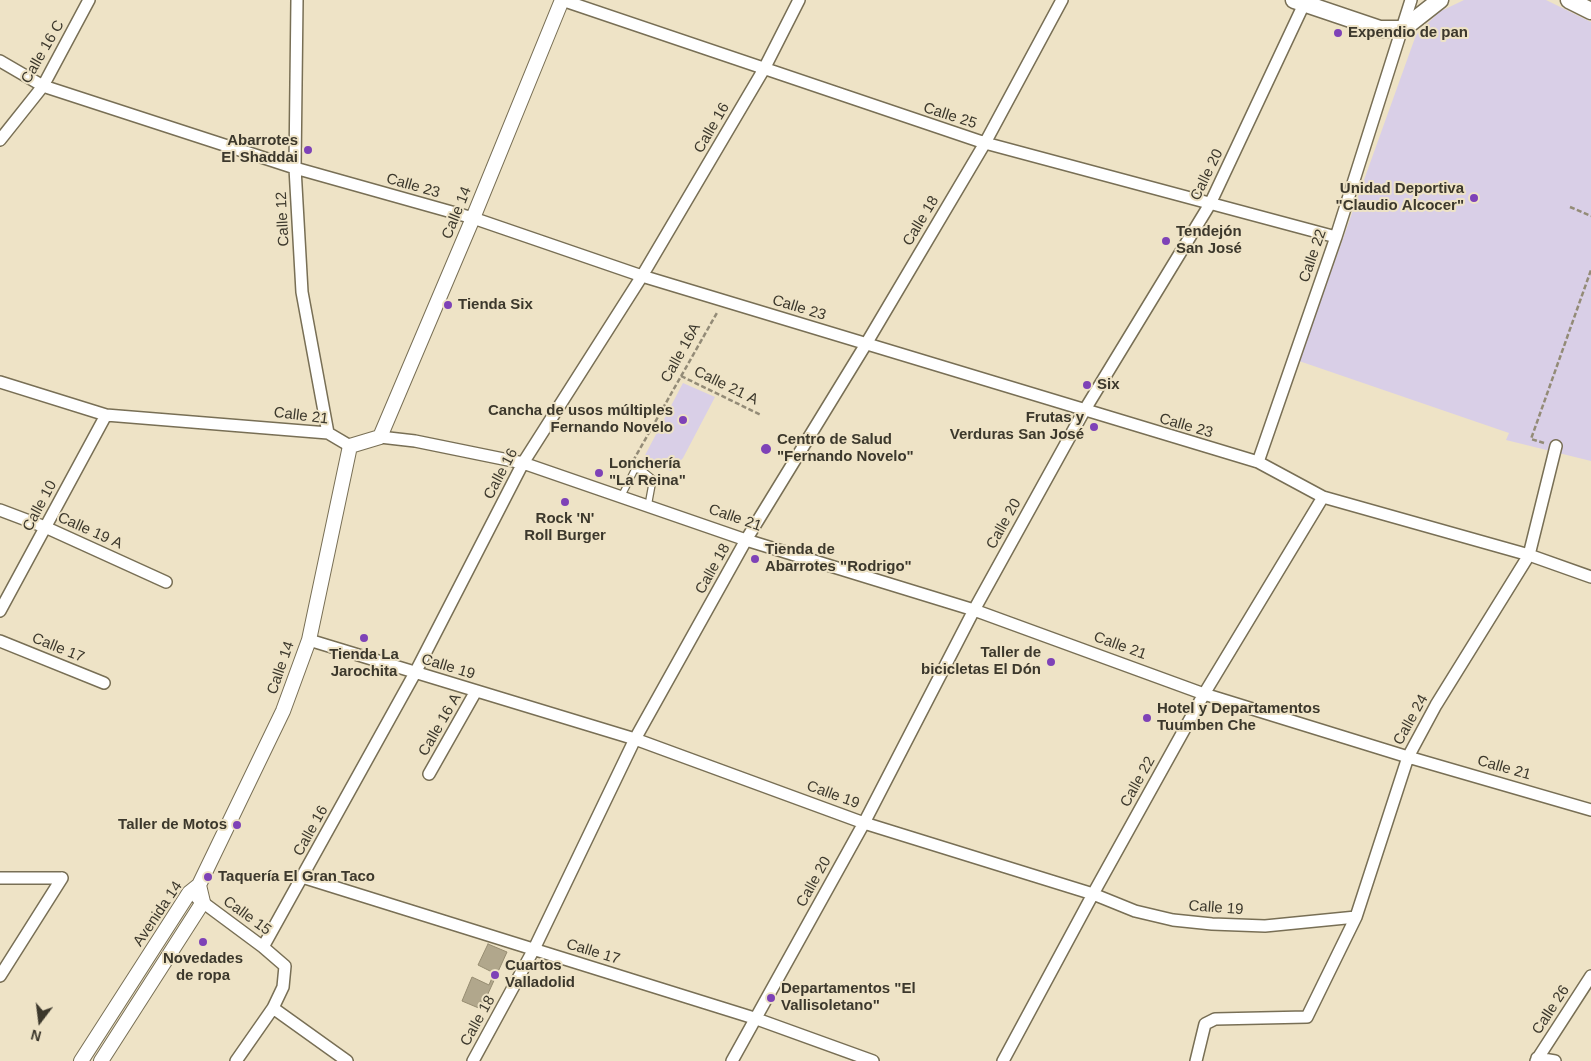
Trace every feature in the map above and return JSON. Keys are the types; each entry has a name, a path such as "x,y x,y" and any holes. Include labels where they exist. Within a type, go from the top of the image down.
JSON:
{"main road":[{"path":"1299,2 1380,29 1403,28 1440,0"},
{"path":"1569,0 1591,11"}],"street":[{"name":"Calle 16 C","path":"0,140 44,86 89,0"},
{"name":"Calle 12","path":"297,0 295,168 302,292 328,433"},
{"name":"Calle 25","path":"562,0 984,143 1336,237"},
{"name":"Calle 14","path":"380,437 473,218 562,0"},
{"name":"Calle 16","path":"263,947 415,673 523,463 642,276 764,69 799,0"},
{"name":"Calle 18","path":"473,1061 534,949 635,739 746,540 866,344 984,143 1062,0"},
{"name":"Calle 22","path":"1258,462 1336,237 1411,0"},
{"name":"Calle 20","path":"732,1061 754,1018 864,823 974,610 1084,411 1210,204 1299,2"},
{"name":"Calle 23","path":"0,62 44,86 295,168 473,218 642,276 1258,462 1323,497 1529,555 1591,577"},
{"name":"Calle 21","path":"0,382 106,415 328,433 350,446 380,437 415,441 523,463 746,540 974,610 1204,694 1408,757 1591,810"},
{"name":"Calle 10","path":"0,611 106,415"},
{"name":"Calle 14","path":"194,889 283,711 308,640 350,446"},
{"name":"Calle 24","path":"1196,1061 1204,1024 1215,1018 1307,1017 1356,917 1408,757 1436,705 1529,555 1556,446"},
{"name":"Calle 22","path":"1003,1061 1204,694 1323,497"},
{"name":"Calle 19 A","path":"0,510 45,527 166,582"},
{"name":"Calle 19","path":"308,640 635,739 864,823 1093,894 1135,911 1173,920 1265,926 1356,917"},
{"name":"Calle 17","path":"0,641 104,683"},
{"name":"Calle 16 A","path":"429,774 476,691"},
{"name":"Calle 17","path":"302,877 754,1018 873,1061"},
{"path":"0,878 62,878 0,976"},
{"name":"Avenida 14","path":"81,1061 194,889 203,902 101,1061"},
{"name":"Calle 15","path":"203,902 285,966 283,987 273,1008"},
{"name":"Calle 26","path":"1536,1060 1591,976"},
{"path":"236,1061 273,1008 347,1061"},
{"path":"1536,1060 1555,1061"}],"lane":[{"path":"621,497 635,469 643,471 653,479 648,506"}],"path":[{"path":"1570,207 1591,216"},
{"path":"1556,446 1531,439 1591,270"},
{"name":"Calle 16A","path":"628,469 724,301"},
{"name":"Calle 21 A","path":"681,376 761,415"}],"shaded area":[{"name":"Unidad Deportiva \"Claudio Alcocer\"","path":"1464,0 1546,0 1591,22 1591,461 1506,440 1509,433 1299,361 1416,35 1439,12"},
{"name":"Cancha de usos múltiples Fernando Novelo","path":"683,383 715,397 683,458 671,471 643,459"}],"building":[{"name":"Cuartos Valladolid","path":"488,944 507,952 481,1009 462,1001 472,977 489,985 494,973 478,965"}],"place":[{"name":"Expendio de pan","path":"1338,33"},
{"name":"Abarrotes El Shaddai","path":"308,150"},
{"name":"Unidad Deportiva \"Claudio Alcocer\"","path":"1474,198"},
{"name":"Tendejón San José","path":"1166,241"},
{"name":"Tienda Six","path":"448,305"},
{"name":"Six","path":"1087,385"},
{"name":"Cancha de usos múltiples Fernando Novelo","path":"683,420"},
{"name":"Frutas y Verduras San José","path":"1094,427"},
{"name":"Centro de Salud \"Fernando Novelo\"","path":"766,449"},
{"name":"Lonchería \"La Reina\"","path":"599,473"},
{"name":"Rock 'N' Roll Burger","path":"565,502"},
{"name":"Tienda de Abarrotes \"Rodrigo\"","path":"755,559"},
{"name":"Tienda La Jarochita","path":"364,638"},
{"name":"Taller de bicicletas El Dón","path":"1051,662"},
{"name":"Hotel y Departamentos Tuumben Che","path":"1147,718"},
{"name":"Taller de Motos","path":"237,825"},
{"name":"Taquería El Gran Taco","path":"208,877"},
{"name":"Novedades de ropa","path":"203,942"},
{"name":"Cuartos Valladolid","path":"495,975"},
{"name":"Departamentos \"El Vallisoletano\"","path":"771,998"}]}
